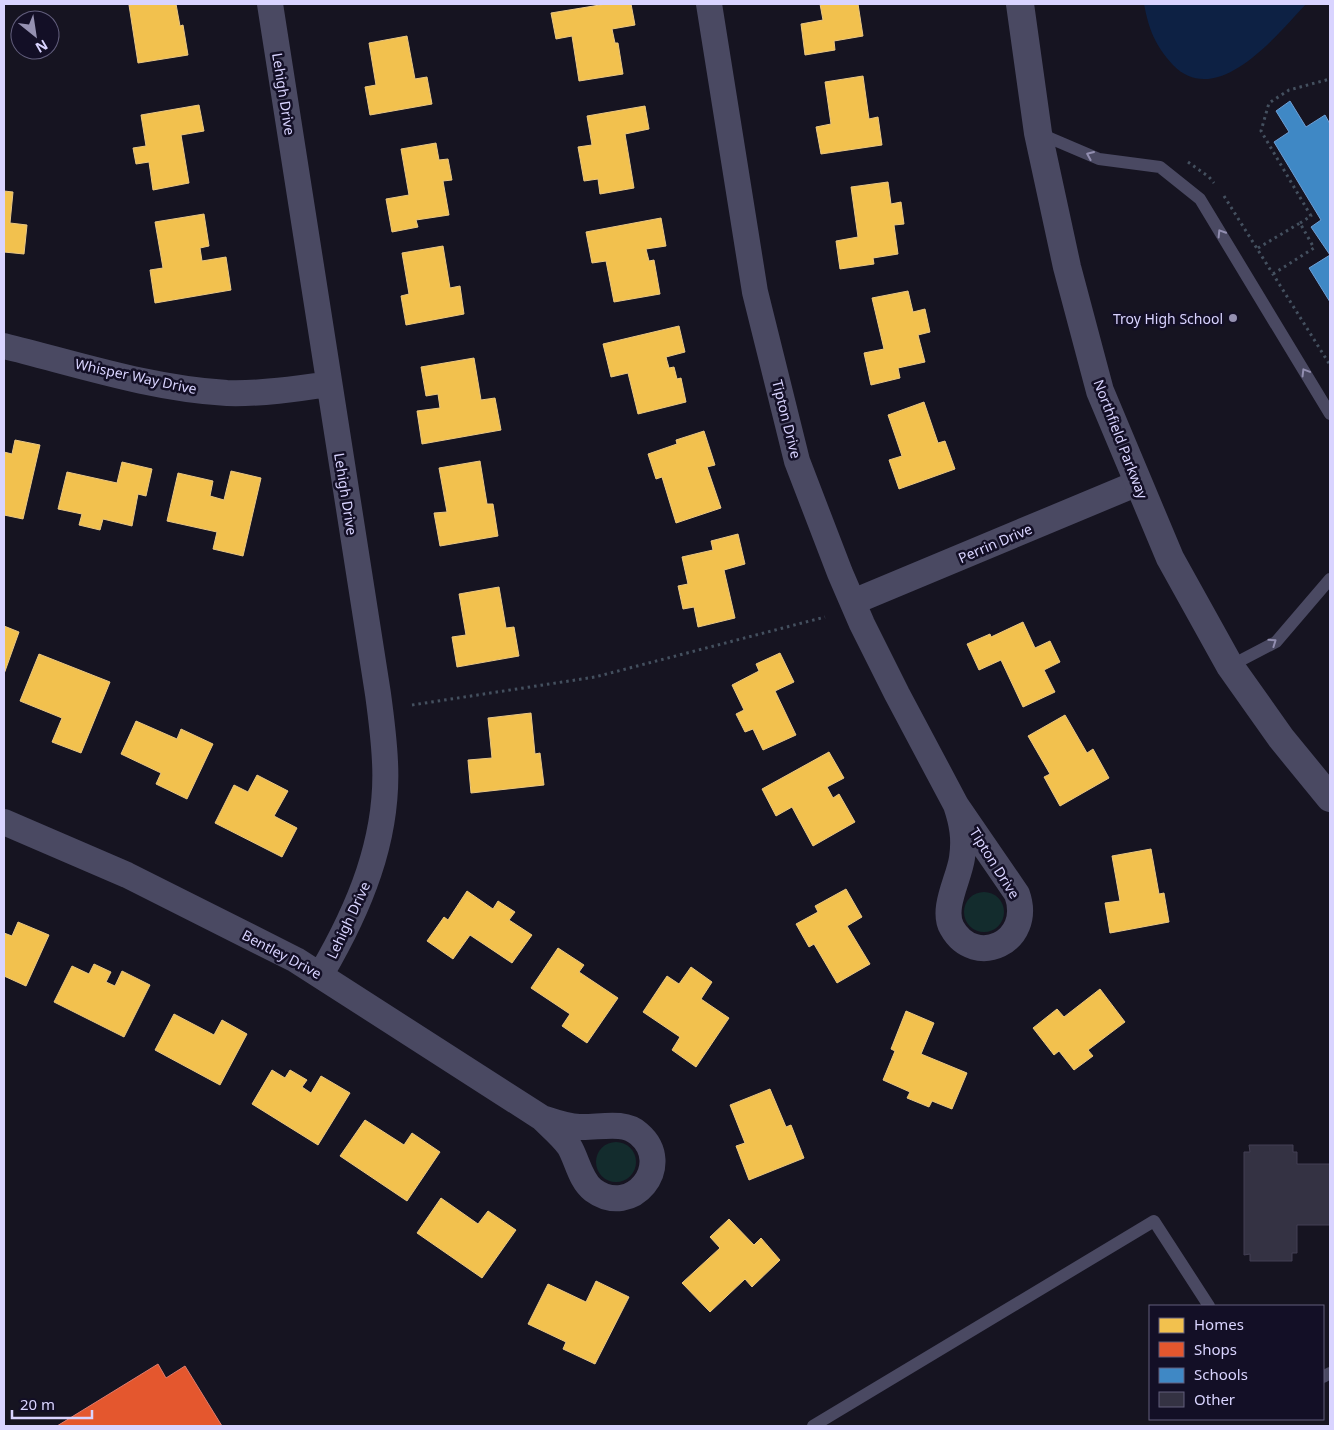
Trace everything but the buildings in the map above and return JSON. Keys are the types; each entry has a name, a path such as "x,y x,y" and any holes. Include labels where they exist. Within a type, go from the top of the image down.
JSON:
{"street":[{"name":"Lehigh Drive","path":"270,4 378,694 386,762 386,785 376,848 361,899 321,974"},
{"name":"Tipton Drive","path":"709,4 757,301 797,461 853,602 897,694 956,805 1017,894 1021,905 1020,920 1015,932 996,946 983,948 971,946 958,937 951,926 947,911 962,856 964,829 956,805"},
{"name":"Northfield Parkway","path":"1020,4 1038,133 1067,267 1100,391 1170,558 1230,666 1281,738 1330,798"},
{"name":"Whisper Way Drive","path":"4,346 158,384 192,390 228,393 261,392 329,384"},
{"name":"Perrin Drive","path":"853,602 1138,483"},
{"name":"Bentley Drive","path":"4,822 128,875 321,974 542,1118"}],"lane":[{"path":"1038,133 1099,158 1160,167 1200,200 1330,414"},
{"path":"1230,666 1276,642 1330,579"},
{"path":"813,1426 1154,1221 1208,1305"}],"path":[{"path":"1258,248 1311,216 1261,132 1269,103 1290,90 1330,79"},
{"path":"1273,274 1314,248 1300,223"},
{"path":"412,705 595,677 825,617"}],"green space":[{"path":"984,892 998,898 1004,912 998,926 984,932 970,926 964,912 970,898"},
{"path":"620,1142 627,1145 633,1151 636,1162 635,1170 627,1179 620,1182 612,1182 605,1179 597,1170 596,1158 599,1151 608,1143"}],"water":[{"path":"1144,4 1306,4 1263,49 1245,63 1227,74 1208,79 1190,77 1173,65 1154,37"}],"place":[{"name":"Troy High School","path":"1233,318"}]}
